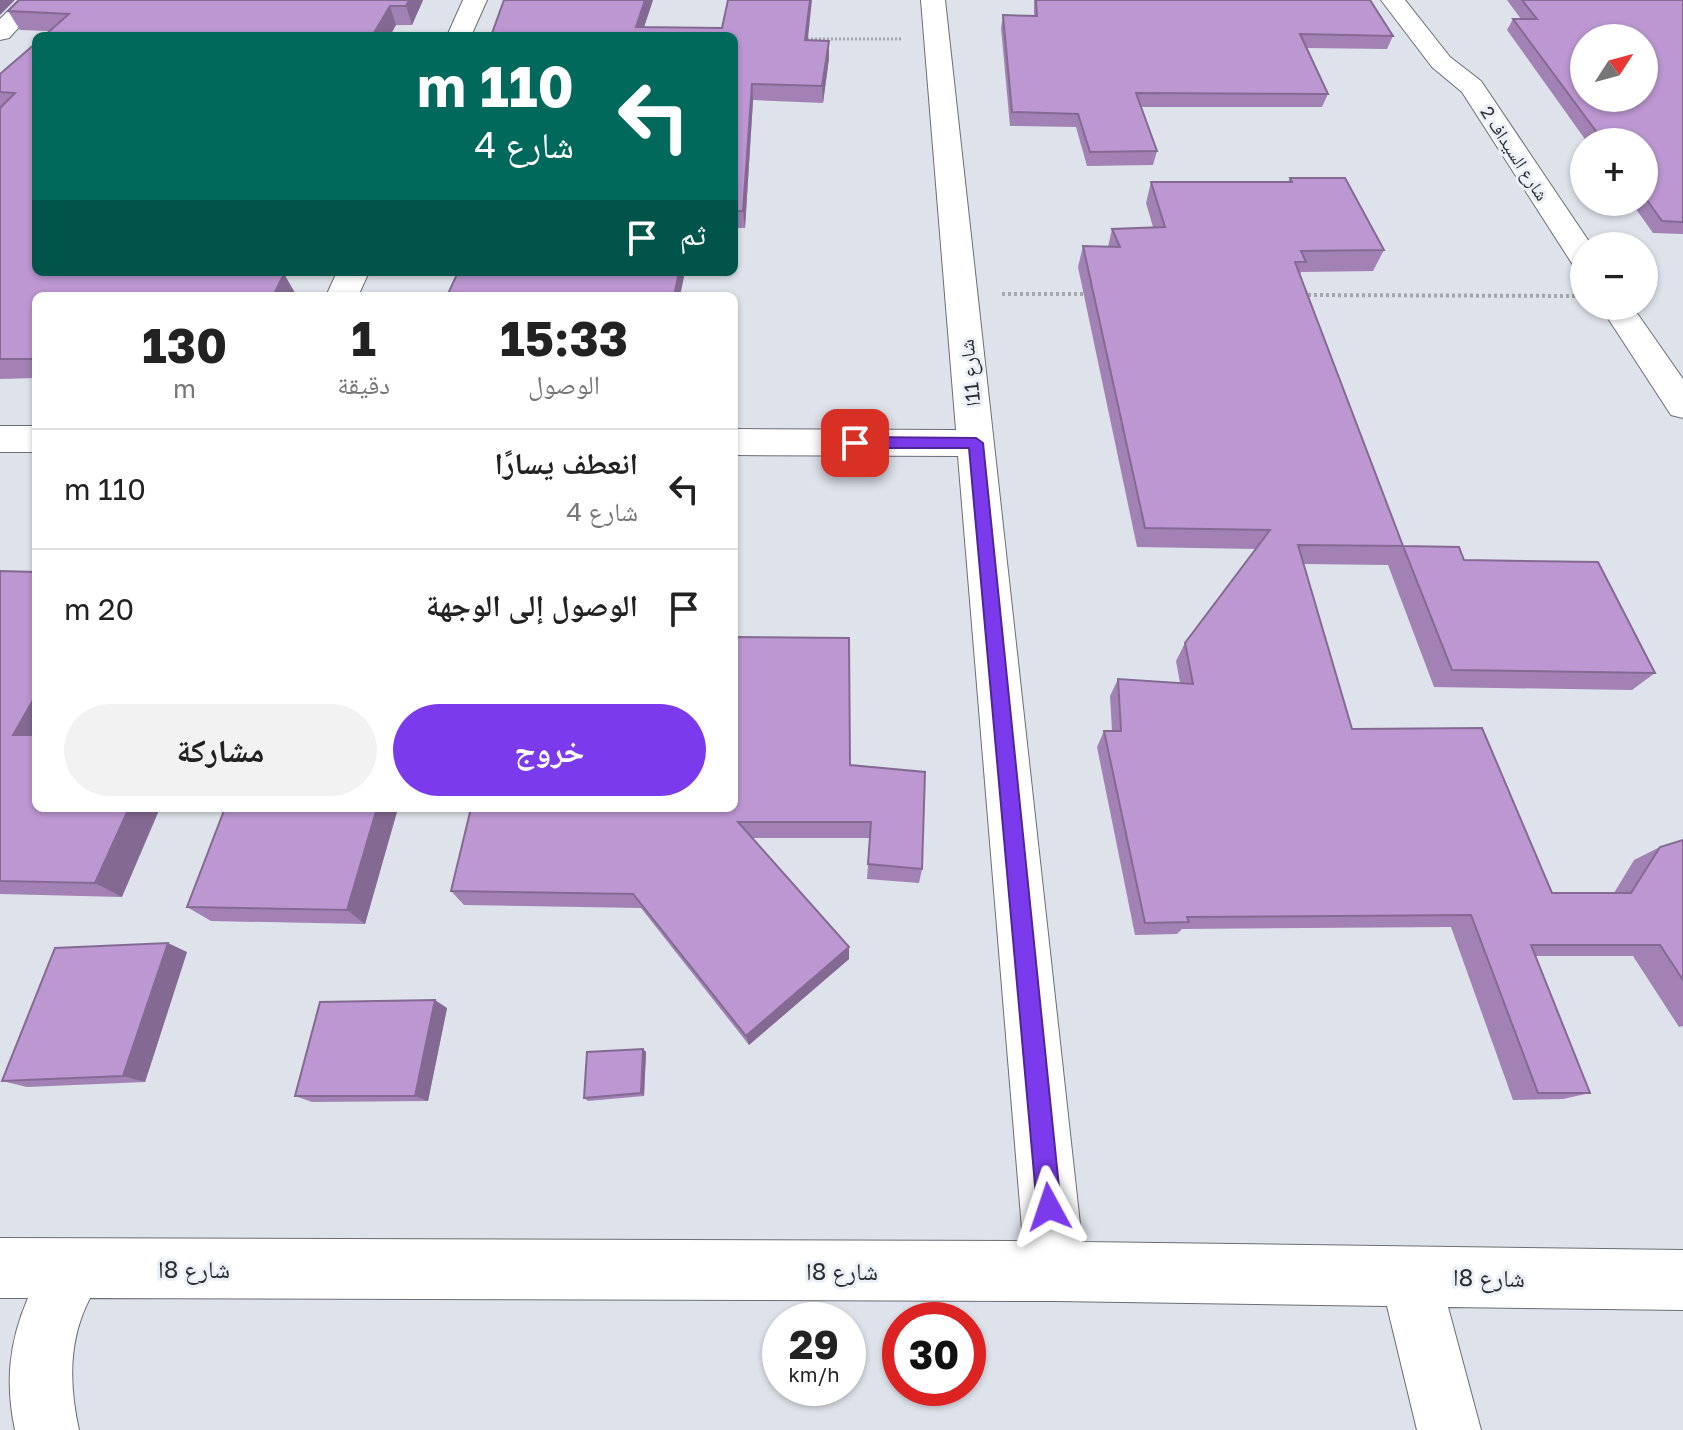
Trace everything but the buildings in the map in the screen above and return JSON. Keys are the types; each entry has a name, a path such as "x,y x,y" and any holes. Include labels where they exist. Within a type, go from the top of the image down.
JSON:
{"street":[{"path":"0,33 32,0"},
{"path":"461,32 475,0"},
{"name":"شارع السيداف 2","path":"1393,0 1441,62 1472,87 1570,237"},
{"name":"شارع 11ا","path":"935,19 1055,1271"},
{"name":"شارع السيداف 2","path":"1445,26 1466,61 1472,87"},
{"path":"1625,320 1683,406"},
{"path":"0,439 32,439"},
{"path":"738,442 976,443"},
{"name":"شارع 8ا","path":"0,1268 1055,1271 1683,1280"},
{"path":"47,1430 39,1402 40,1347 59,1292 74,1268"},
{"path":"1410,1276 1449,1430"}],"path":[{"path":"796,39 935,19"},
{"path":"1550,208 1570,208"},
{"path":"961,294 1089,294"},
{"path":"1296,295 1570,296"}],"route":[{"path":"855,443 976,443 1049,1207"}]}
